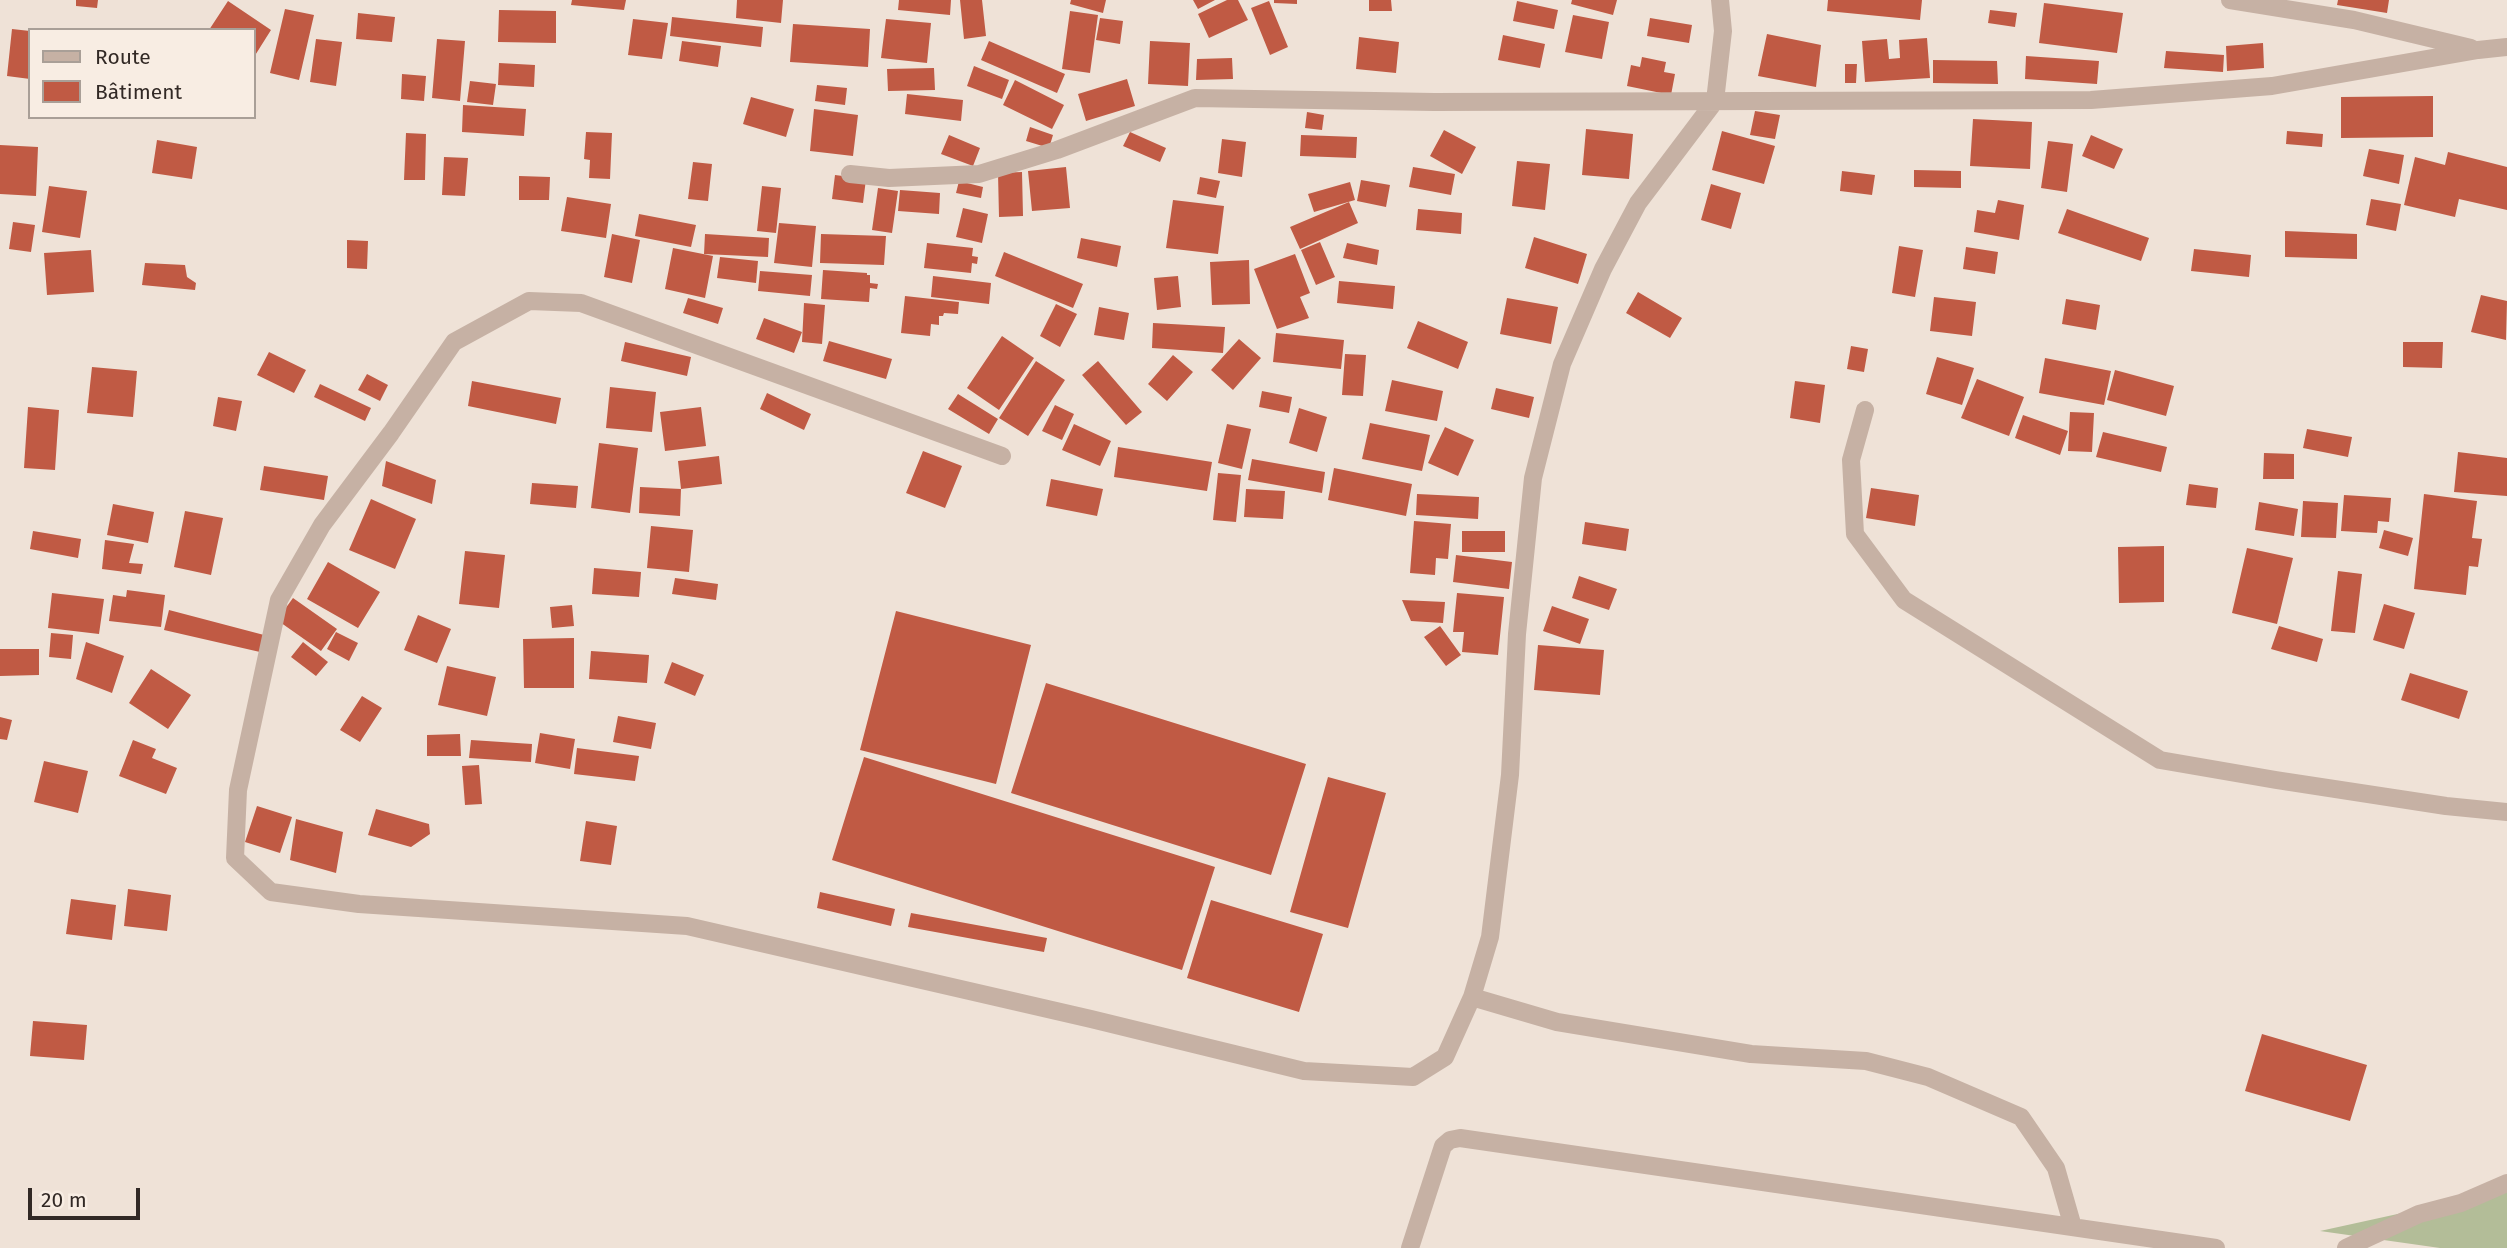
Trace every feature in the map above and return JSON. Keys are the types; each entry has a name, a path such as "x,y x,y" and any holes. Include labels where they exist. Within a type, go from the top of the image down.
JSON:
{"street":[{"path":"1002,456 581,303 528,301 454,342 391,433 322,525 279,600 239,790 235,858 271,892 359,904 687,926 1304,1071 1413,1077 1445,1057 1472,997 1490,937 1510,775 1517,634 1533,478 1562,364 1603,269 1638,203 1715,101 1723,31 1720,0"},
{"path":"2230,0 2354,20 2478,50"},
{"path":"850,174 889,178 979,174 1057,150 1195,98 1434,102 2091,100 2272,86 2507,47"},
{"path":"1865,410 1851,460 1855,534 1904,600 2160,760 2446,806 2507,812"},
{"path":"1472,997 1557,1022 1584,1027 1751,1054 1866,1061 1928,1077 2021,1117 2056,1168 2073,1227"},
{"path":"1410,1248 1438,1157 1443,1146 1450,1140 1460,1138 2216,1248"},
{"path":"2346,1248 2419,1214 2461,1203 2507,1183"}],"green space":[{"path":"2507,1190 2507,1248 2440,1248 2320,1231"}],"building":[{"path":"76,0 98,0 97,8 76,6"},
{"path":"572,0 626,0 624,10 571,5"},
{"path":"737,0 783,0 781,23 736,18"},
{"path":"899,0 951,0 950,15 898,10"},
{"path":"960,0 982,0 986,36 964,39"},
{"path":"1071,0 1106,0 1103,13 1070,4"},
{"path":"1193,0 1215,0 1198,9"},
{"path":"1227,0 1238,0 1248,20 1209,38 1198,14"},
{"path":"1274,0 1297,0 1297,4 1274,3"},
{"path":"1369,0 1391,0 1392,11 1369,11"},
{"path":"1572,0 1617,0 1613,15 1571,4"},
{"path":"1828,0 1922,0 1920,20 1827,11"},
{"path":"2338,0 2389,0 2387,13 2337,5"},
{"path":"228,1 271,30 256,54 256,28 210,28"},
{"path":"1269,1 1288,47 1270,55 1251,8"},
{"path":"1517,1 1558,10 1554,29 1513,21"},
{"path":"2044,3 2123,13 2117,53 2039,43"},
{"path":"285,9 314,15 299,80 270,73"},
{"path":"499,10 556,11 556,43 498,42"},
{"path":"1990,10 2017,13 2015,27 1988,23"},
{"path":"1070,11 1098,15 1090,73 1062,69"},
{"path":"358,13 395,17 392,42 356,39"},
{"path":"1573,15 1609,22 1602,59 1565,52"},
{"path":"672,17 763,27 761,47 670,36"},
{"path":"1100,18 1123,21 1120,44 1096,40"},
{"path":"1650,18 1692,25 1689,43 1647,36"},
{"path":"633,19 668,23 662,59 628,55"},
{"path":"886,19 931,23 927,63 881,58"},
{"path":"793,24 870,29 868,67 790,62"},
{"path":"12,29 28,31 28,79 7,76"},
{"path":"1767,34 1821,45 1816,87 1758,76"},
{"path":"1503,35 1545,44 1540,68 1498,60"},
{"path":"1359,37 1399,42 1396,73 1356,69"},
{"path":"1927,38 1930,78 1865,82 1862,41 1887,39 1889,59 1900,58 1899,40"},
{"path":"316,39 342,42 336,86 310,82"},
{"path":"437,39 465,41 460,101 432,98"},
{"path":"682,41 721,46 718,67 679,61"},
{"path":"989,41 1065,74 1057,93 981,60"},
{"path":"1150,41 1190,43 1188,86 1148,84"},
{"path":"2263,43 2264,68 2227,71 2226,46"},
{"path":"2166,51 2224,55 2223,72 2164,68"},
{"path":"2026,56 2099,61 2097,84 2025,79"},
{"path":"1642,57 1666,62 1664,72 1675,74 1671,95 1627,86 1631,65 1640,67"},
{"path":"1232,58 1233,79 1196,80 1197,59"},
{"path":"1933,60 1997,61 1998,84 1933,83"},
{"path":"499,63 535,65 534,87 498,85"},
{"path":"1845,64 1857,64 1856,83 1845,83"},
{"path":"974,66 1009,80 1002,99 967,86"},
{"path":"934,68 935,90 888,91 887,69"},
{"path":"402,74 426,76 424,101 401,99"},
{"path":"1127,79 1135,106 1086,121 1078,94"},
{"path":"1015,80 1064,105 1052,129 1003,105"},
{"path":"470,81 496,84 493,105 467,102"},
{"path":"817,85 847,88 845,105 815,101"},
{"path":"907,94 963,100 961,121 905,114"},
{"path":"2433,96 2433,137 2341,138 2341,97"},
{"path":"751,97 794,109 786,137 743,124"},
{"path":"463,105 526,109 524,136 462,132"},
{"path":"814,109 858,115 853,156 810,151"},
{"path":"1755,111 1780,115 1775,139 1750,135"},
{"path":"1307,112 1324,115 1322,130 1305,128"},
{"path":"1973,119 2032,122 2030,169 1970,166"},
{"path":"1030,127 1053,135 1049,148 1026,141"},
{"path":"1586,129 1633,134 1629,179 1582,175"},
{"path":"1444,130 1476,147 1462,174 1430,156"},
{"path":"1722,131 1775,146 1764,184 1712,170"},
{"path":"2287,131 2323,134 2322,147 2286,144"},
{"path":"586,132 612,133 610,179 589,178 590,160 584,159"},
{"path":"1130,132 1166,148 1160,162 1123,146"},
{"path":"406,133 426,134 425,180 404,180"},
{"path":"949,135 980,148 973,166 941,154"},
{"path":"1301,135 1357,137 1356,158 1300,156"},
{"path":"2091,135 2123,149 2114,169 2082,156"},
{"path":"1222,139 1246,142 1242,177 1218,173"},
{"path":"157,140 197,147 192,179 152,173"},
{"path":"2048,141 2073,144 2067,192 2041,188"},
{"path":"0,145 38,147 36,196 0,194"},
{"path":"2369,149 2404,155 2399,184 2363,176"},
{"path":"2448,152 2507,167 2507,210 2459,199 2455,217 2404,205 2415,157 2445,165"},
{"path":"444,157 468,158 465,196 442,195"},
{"path":"1517,161 1550,164 1545,210 1512,206"},
{"path":"693,162 712,164 708,201 688,199"},
{"path":"1066,167 1070,208 1032,211 1028,171"},
{"path":"1413,167 1455,174 1451,195 1409,187"},
{"path":"1914,170 1961,171 1961,188 1914,187"},
{"path":"1842,171 1875,175 1872,195 1840,191"},
{"path":"1022,172 1023,216 999,217 998,173"},
{"path":"835,175 866,179 863,203 832,199"},
{"path":"519,176 550,177 549,200 519,200"},
{"path":"1200,177 1220,181 1216,198 1197,194"},
{"path":"1361,180 1390,185 1386,207 1357,201"},
{"path":"959,181 983,187 981,198 956,193"},
{"path":"1350,182 1355,200 1314,212 1308,194"},
{"path":"1711,184 1741,193 1731,229 1701,220"},
{"path":"49,186 87,191 80,238 42,232"},
{"path":"762,186 781,188 776,233 757,231"},
{"path":"878,188 898,191 892,233 872,230"},
{"path":"900,190 940,193 939,214 898,211"},
{"path":"567,197 611,204 606,238 561,231"},
{"path":"2371,199 2401,204 2396,231 2366,225"},
{"path":"1173,200 1224,206 1218,254 1166,248"},
{"path":"1998,200 2024,205 2019,240 1974,232 1977,210 1995,213"},
{"path":"1349,202 1358,223 1300,249 1290,227"},
{"path":"963,208 988,214 982,243 956,237"},
{"path":"1418,209 1462,213 1461,234 1416,230"},
{"path":"2067,209 2149,238 2141,261 2058,233"},
{"path":"639,214 696,225 691,247 635,236"},
{"path":"13,222 35,225 31,252 9,249"},
{"path":"779,223 816,226 812,267 774,263"},
{"path":"2285,231 2357,234 2357,259 2285,257"},
{"path":"612,234 640,240 632,283 604,277"},
{"path":"705,234 769,238 768,257 704,254"},
{"path":"821,234 886,236 884,265 820,263"},
{"path":"1534,237 1587,254 1578,284 1525,268"},
{"path":"1081,238 1121,246 1117,267 1077,258"},
{"path":"347,240 368,241 367,269 347,268"},
{"path":"1320,242 1335,277 1316,285 1301,250"},
{"path":"927,243 973,248 972,256 978,257 977,264 972,263 971,273 924,268"},
{"path":"1347,243 1379,250 1377,265 1343,258"},
{"path":"1899,246 1923,250 1915,297 1892,293"},
{"path":"1966,247 1998,252 1995,274 1963,269"},
{"path":"673,248 713,256 705,298 665,289"},
{"path":"2194,249 2251,255 2249,277 2191,271"},
{"path":"91,250 94,292 47,295 44,253"},
{"path":"1004,252 1083,284 1073,308 995,276"},
{"path":"1295,254 1310,293 1300,297 1309,318 1277,329 1254,269"},
{"path":"720,257 758,261 756,283 717,278"},
{"path":"1249,260 1250,304 1212,305 1210,262"},
{"path":"145,263 185,265 187,277 196,283 195,290 142,285"},
{"path":"823,270 867,273 870,275 870,283 878,284 877,289 870,288 869,302 821,299"},
{"path":"760,271 812,275 810,296 758,291"},
{"path":"933,276 991,283 989,304 931,297"},
{"path":"1178,276 1181,307 1157,310 1154,278"},
{"path":"1339,281 1395,286 1393,309 1337,303"},
{"path":"1638,292 1682,318 1670,338 1626,313"},
{"path":"2481,295 2507,301 2506,340 2471,332"},
{"path":"905,296 959,302 958,314 944,313 939,316 939,325 931,324 930,336 901,333"},
{"path":"1934,297 1976,302 1972,336 1930,331"},
{"path":"688,298 723,308 718,324 683,313"},
{"path":"1507,298 1558,307 1551,344 1500,334"},
{"path":"2066,299 2100,305 2096,330 2062,324"},
{"path":"804,303 825,305 822,344 802,342"},
{"path":"1056,304 1077,314 1060,347 1040,336"},
{"path":"1099,307 1129,313 1124,340 1094,335"},
{"path":"764,318 802,332 794,353 756,339"},
{"path":"1418,321 1468,342 1458,369 1407,348"},
{"path":"1153,323 1225,327 1223,353 1152,348"},
{"path":"1276,333 1344,340 1341,369 1273,362"},
{"path":"1002,336 1034,358 999,410 967,388"},
{"path":"1239,339 1261,358 1233,390 1211,370"},
{"path":"829,341 892,359 886,379 823,361"},
{"path":"625,342 691,357 687,376 621,361"},
{"path":"2403,342 2443,342 2442,368 2403,367"},
{"path":"1851,346 1868,349 1864,372 1847,369"},
{"path":"269,352 306,370 294,393 257,375"},
{"path":"1345,354 1366,355 1363,396 1342,395"},
{"path":"1173,355 1193,372 1167,401 1148,384"},
{"path":"1937,357 1974,368 1962,405 1926,394"},
{"path":"2045,358 2111,371 2104,405 2039,393"},
{"path":"1036,361 1065,380 1028,436 999,418"},
{"path":"1098,361 1142,412 1126,425 1082,375"},
{"path":"92,367 137,371 133,417 87,413"},
{"path":"2115,370 2174,386 2166,416 2107,400"},
{"path":"367,374 388,385 380,401 358,390"},
{"path":"1977,379 2024,397 2009,436 1961,418"},
{"path":"1392,380 1443,391 1437,421 1385,411"},
{"path":"472,381 561,398 556,424 468,406"},
{"path":"1795,381 1825,385 1820,423 1790,418"},
{"path":"320,384 371,408 365,421 314,397"},
{"path":"610,387 656,392 652,432 606,428"},
{"path":"1496,388 1534,397 1529,418 1491,409"},
{"path":"1262,391 1292,397 1289,413 1259,407"},
{"path":"767,393 811,414 804,430 760,409"},
{"path":"958,394 998,419 989,434 948,409"},
{"path":"218,397 242,401 236,431 213,426"},
{"path":"1055,405 1074,414 1062,440 1042,431"},
{"path":"28,407 59,410 55,470 24,468"},
{"path":"701,407 706,446 665,451 660,412"},
{"path":"1299,408 1327,417 1317,452 1289,443"},
{"path":"2070,412 2094,413 2092,452 2068,451"},
{"path":"2023,415 2068,431 2060,455 2015,438"},
{"path":"1370,423 1430,435 1422,471 1362,459"},
{"path":"1074,424 1111,441 1100,466 1062,450"},
{"path":"1227,424 1251,429 1242,469 1218,463"},
{"path":"1445,427 1474,440 1458,476 1428,463"},
{"path":"2307,429 2352,437 2348,457 2303,448"},
{"path":"2103,432 2167,447 2161,472 2096,457"},
{"path":"599,443 638,448 630,513 591,508"},
{"path":"1118,447 1212,462 1207,491 1114,477"},
{"path":"923,451 962,466 945,508 906,493"},
{"path":"2458,452 2507,458 2507,496 2454,492"},
{"path":"2264,453 2294,454 2294,479 2263,479"},
{"path":"719,456 722,484 681,489 678,461"},
{"path":"1252,459 1325,472 1322,493 1248,480"},
{"path":"386,461 436,480 432,504 382,486"},
{"path":"264,466 328,476 324,500 260,490"},
{"path":"1334,468 1412,484 1406,516 1328,500"},
{"path":"1218,473 1241,475 1236,522 1213,520"},
{"path":"1051,479 1103,489 1097,516 1046,506"},
{"path":"532,483 578,486 576,508 530,504"},
{"path":"2189,484 2218,488 2216,508 2186,505"},
{"path":"640,487 681,489 680,516 639,513"},
{"path":"1871,488 1919,495 1915,526 1866,518"},
{"path":"1246,489 1285,491 1283,519 1244,517"},
{"path":"1417,494 1479,497 1478,519 1416,515"},
{"path":"2424,494 2477,501 2472,538 2482,539 2478,567 2469,566 2466,595 2414,589"},
{"path":"2344,495 2391,498 2389,522 2378,521 2377,533 2341,531"},
{"path":"371,499 416,519 395,569 349,550"},
{"path":"2303,501 2338,503 2336,538 2301,537"},
{"path":"2259,502 2298,509 2294,536 2255,530"},
{"path":"113,504 154,512 148,543 107,535"},
{"path":"185,511 223,518 211,575 174,567"},
{"path":"1414,521 1451,524 1448,559 1436,558 1435,575 1410,573"},
{"path":"1585,522 1629,529 1626,551 1582,544"},
{"path":"651,526 693,530 689,572 647,568"},
{"path":"2384,530 2413,538 2408,556 2379,548"},
{"path":"33,531 81,539 78,558 30,549"},
{"path":"1462,531 1505,531 1505,552 1462,552"},
{"path":"105,540 134,544 129,563 143,564 141,574 102,569"},
{"path":"2164,546 2164,602 2119,603 2118,547"},
{"path":"2247,548 2293,558 2277,624 2232,613"},
{"path":"465,551 505,555 499,608 459,604"},
{"path":"1456,555 1512,562 1509,589 1453,582"},
{"path":"328,562 380,592 358,628 307,599"},
{"path":"594,568 641,572 639,597 592,594"},
{"path":"2338,571 2362,574 2355,633 2331,631"},
{"path":"1579,576 1617,589 1609,610 1572,598"},
{"path":"675,578 718,584 716,600 672,594"},
{"path":"127,590 165,595 161,627 109,621 113,595 126,597"},
{"path":"52,593 104,599 99,634 48,628"},
{"path":"1457,593 1504,597 1498,655 1462,652 1464,632 1453,632"},
{"path":"293,598 337,629 321,651 277,620"},
{"path":"1402,600 1445,602 1443,623 1411,621"},
{"path":"2384,604 2415,613 2404,649 2373,640"},
{"path":"572,605 574,626 552,628 550,607"},
{"path":"1552,606 1589,619 1580,644 1543,631"},
{"path":"169,610 264,635 260,652 164,630"},
{"path":"896,611 1031,645 996,784 860,750"},
{"path":"418,615 451,629 437,663 404,650"},
{"path":"1440,626 1461,655 1446,666 1424,637"},
{"path":"2279,626 2323,639 2317,662 2271,649"},
{"path":"336,632 358,643 349,661 327,649"},
{"path":"51,633 73,635 71,659 49,657"},
{"path":"574,638 574,688 524,688 523,639"},
{"path":"86,642 124,656 112,693 76,679"},
{"path":"303,642 328,662 316,676 291,657"},
{"path":"1538,645 1604,650 1600,695 1534,690"},
{"path":"0,649 39,649 39,675 0,676"},
{"path":"591,651 649,655 647,683 589,679"},
{"path":"672,662 704,675 695,696 664,683"},
{"path":"447,666 496,677 487,716 438,705"},
{"path":"151,669 191,695 168,729 129,703"},
{"path":"2410,673 2468,691 2459,719 2401,700"},
{"path":"1046,683 1306,764 1271,875 1011,793"},
{"path":"362,696 382,708 360,742 340,730"},
{"path":"618,716 656,723 651,749 613,742"},
{"path":"0,717 12,720 7,740 0,739"},
{"path":"540,733 575,739 570,769 535,763"},
{"path":"460,734 461,756 427,756 427,735"},
{"path":"133,740 156,749 152,758 177,768 166,794 119,776"},
{"path":"471,740 532,744 531,762 469,758"},
{"path":"577,748 639,756 635,781 574,774"},
{"path":"864,757 1215,867 1182,970 832,860"},
{"path":"44,761 88,771 78,813 34,802"},
{"path":"479,765 482,804 465,805 462,766"},
{"path":"1328,777 1386,793 1348,928 1290,912"},
{"path":"257,806 292,817 280,853 245,842"},
{"path":"376,809 429,824 430,834 411,847 368,835"},
{"path":"296,819 343,832 336,873 290,860"},
{"path":"586,821 617,826 611,865 580,861"},
{"path":"128,889 171,895 167,931 124,926"},
{"path":"820,892 895,909 891,926 817,908"},
{"path":"71,899 116,905 112,940 66,934"},
{"path":"1211,900 1323,934 1299,1012 1187,978"},
{"path":"911,913 1047,938 1044,952 908,927"},
{"path":"33,1021 87,1025 84,1060 30,1056"},
{"path":"2262,1034 2367,1065 2350,1121 2245,1091"}]}
